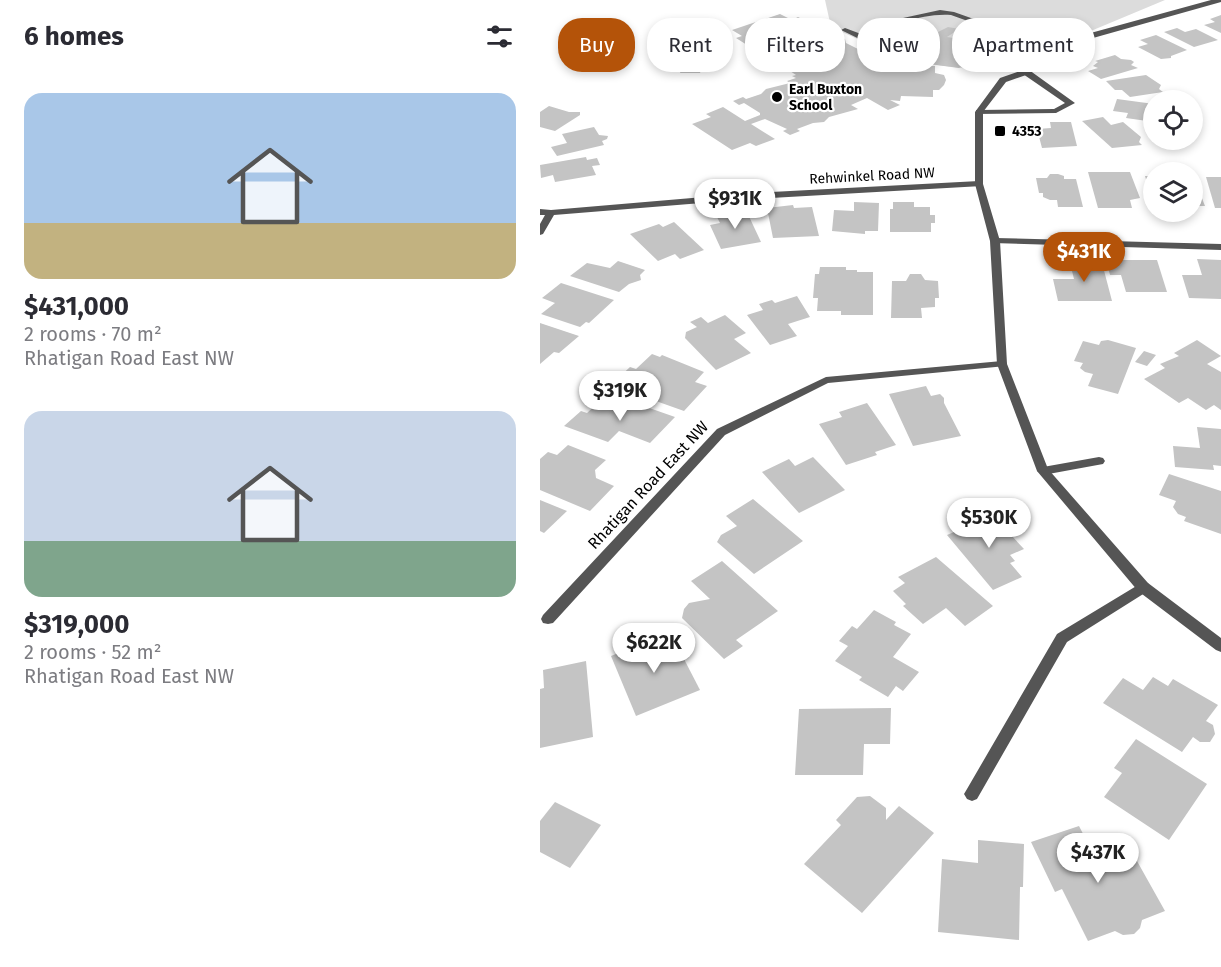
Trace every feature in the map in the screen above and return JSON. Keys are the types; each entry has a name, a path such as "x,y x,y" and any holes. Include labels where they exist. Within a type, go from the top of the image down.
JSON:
{"street":[{"path":"1095,35 1216,0"},
{"path":"908,18 923,12 937,10 969,18"},
{"path":"845,30 857,35"},
{"path":"980,112 1056,111 1071,103 1026,72 1002,80 980,112 979,184 995,241 1002,364 1043,471 1143,587 1221,646"},
{"name":"Rehwinkel Road NW","path":"540,212 551,213 751,196 979,184"},
{"path":"540,232 551,213"},
{"path":"995,241 1221,247"},
{"name":"Rhatigan Road East NW","path":"548,619 721,432 826,380 1002,364"},
{"path":"1043,471 1099,461"},
{"path":"972,794 1062,638 1143,587"}],"shaded area":[{"path":"825,0 1165,0 1095,29 1095,18 952,18 952,67 940,65 940,18 857,18 857,39 845,33 845,18 829,18"}],"building":[{"path":"780,14 788,18 768,18"},
{"path":"1221,15 1221,33 1204,25 1215,22 1210,19"},
{"path":"745,26 745,44 736,38 742,36 733,30"},
{"path":"948,27 952,28 952,34 947,37 952,38 952,67 940,65 940,31"},
{"path":"1177,28 1185,32 1196,29 1218,40 1194,47 1164,32"},
{"path":"1156,35 1187,50 1171,58 1161,59 1138,47 1148,44 1140,40"},
{"path":"845,39 846,43 857,48 857,72 935,72 944,75 946,80 939,90 933,90 933,97 901,96 900,101 890,100 900,105 888,110 867,98 851,105 858,109 797,129 800,131 790,135 783,131 787,129 765,119 751,124 775,139 756,146 750,143 732,150 692,124 711,117 706,114 723,107 745,121 760,115 744,103 739,105 733,101 743,97 746,99 761,94 766,89 790,83 787,81 796,78 792,76 796,75 792,72 845,72"},
{"path":"1115,55 1121,59 1131,60 1134,62 1131,65 1138,68 1101,79 1090,72 1095,72 1095,69 1098,68 1095,64 1098,62 1095,61"},
{"path":"1146,75 1161,85 1160,90 1143,90 1143,95 1130,97 1122,90 1115,90 1106,81"},
{"path":"1117,99 1143,103 1143,120 1126,118 1128,113 1113,111"},
{"path":"549,106 569,112 580,112 580,115 555,131 540,127 540,112"},
{"path":"1103,117 1111,125 1123,122 1141,137 1139,142 1142,145 1112,148 1082,121"},
{"path":"1050,122 1071,122 1077,146 1042,148 1037,129 1051,128"},
{"path":"594,127 599,135 608,136 602,141 604,145 557,156 551,147 567,143 562,134"},
{"path":"586,157 587,160 597,158 600,165 592,166 596,175 555,182 553,175 541,178 540,165"},
{"path":"1088,172 1130,172 1140,198 1130,200 1132,208 1098,208"},
{"path":"1050,174 1064,176 1064,179 1076,179 1083,207 1058,207 1057,200 1050,200 1043,197 1043,193 1039,193 1036,178 1047,178"},
{"path":"1206,177 1221,177 1221,208 1215,208"},
{"path":"854,202 879,203 878,231 865,231 865,234 832,231 834,210 854,211"},
{"path":"893,202 914,202 914,207 930,207 930,215 935,215 935,223 931,223 931,232 890,232 890,209 893,209"},
{"path":"793,205 794,208 812,207 819,236 773,238 767,208"},
{"path":"746,210 761,242 721,249 710,225 720,223 716,215"},
{"path":"674,222 704,250 680,259 675,254 658,261 630,234 659,224 663,227"},
{"path":"1069,259 1101,259 1112,301 1058,301 1053,279 1074,279"},
{"path":"1197,259 1221,260 1221,299 1189,298 1182,275 1202,275"},
{"path":"1106,260 1157,260 1167,292 1126,292 1121,275 1110,275"},
{"path":"618,261 645,270 640,275 641,280 629,284 619,292 570,276 587,263 610,268"},
{"path":"820,267 846,267 846,270 873,272 873,315 841,315 841,311 817,311 818,298 813,298 815,274 819,274"},
{"path":"910,274 921,274 925,280 938,281 939,298 935,298 935,307 921,308 922,318 891,318 892,281 906,281"},
{"path":"561,283 614,300 589,323 586,322 580,327 541,314 555,303 542,298"},
{"path":"797,296 810,317 788,324 797,336 770,345 747,315 763,310 759,304 772,300 775,303"},
{"path":"725,315 746,333 734,339 751,353 716,370 685,338 686,332 697,327 690,322 701,317 708,323"},
{"path":"540,323 579,336 559,353 554,352 540,364"},
{"path":"1108,340 1136,348 1118,394 1088,386 1093,374 1080,368 1083,363 1074,361 1083,341 1099,345 1101,341"},
{"path":"1197,340 1221,356 1207,364 1221,372 1221,410 1214,405 1206,410 1188,398 1179,403 1144,379 1165,368 1160,364 1179,356 1174,353"},
{"path":"1144,351 1156,355 1147,366 1135,362"},
{"path":"652,354 660,357 662,355 704,372 695,382 707,386 684,411 611,385 630,367 636,369"},
{"path":"926,386 931,396 940,394 944,398 944,403 961,436 913,446 889,394"},
{"path":"601,400 628,409 635,403 675,417 650,443 619,431 608,442 564,426 581,411 587,413"},
{"path":"867,403 896,445 875,452 877,455 846,465 819,424 842,417 839,412"},
{"path":"1197,427 1221,429 1221,466 1213,465 1214,470 1175,467 1173,446 1200,448"},
{"path":"568,445 606,460 595,470 596,478 614,486 590,511 540,490 540,459 548,452 557,455"},
{"path":"813,457 845,490 799,513 762,472 789,459 795,466"},
{"path":"1169,474 1221,491 1221,534 1184,521 1186,517 1178,514 1173,507 1176,501 1159,495"},
{"path":"753,499 803,541 754,574 717,542 721,535 737,526 726,516"},
{"path":"540,500 567,511 544,533 540,531"},
{"path":"984,510 989,516 992,514 1003,526 1006,524 1015,533 1011,535 1024,549 1010,555 1015,561 1010,563 1022,577 993,590 947,535 975,523 970,516"},
{"path":"936,557 993,606 965,626 946,608 923,624 903,606 906,604 893,591 905,583 898,577"},
{"path":"722,561 778,611 736,640 743,646 724,659 682,618 684,609 689,603 710,599 691,581"},
{"path":"874,610 896,622 894,625 911,634 893,657 919,672 903,691 896,686 888,697 859,680 862,677 835,661 848,646 839,641 852,626 857,629"},
{"path":"670,632 700,690 636,716 611,656"},
{"path":"586,661 593,737 540,748 540,689 544,688 543,670"},
{"path":"1153,677 1168,686 1173,679 1218,705 1206,721 1213,725 1215,734 1210,742 1200,742 1193,737 1182,752 1103,703 1123,678 1143,690"},
{"path":"891,708 890,744 864,744 863,775 795,775 799,709"},
{"path":"1136,739 1207,784 1169,840 1104,797 1122,773 1114,768"},
{"path":"870,796 886,808 886,820 899,806 934,833 862,913 804,864 841,825 836,820 857,797"},
{"path":"555,802 601,825 570,868 540,852 540,821"},
{"path":"1079,826 1095,857 1128,845 1165,911 1142,920 1140,928 1134,934 1123,935 1115,931 1088,941 1062,889 1055,892 1031,842"},
{"path":"978,840 1024,844 1019,940 938,932 942,859 978,863"}],"place":[{"name":"Earl Buxton School","path":"777,97"},
{"name":"4353","path":"1000,131"}]}
